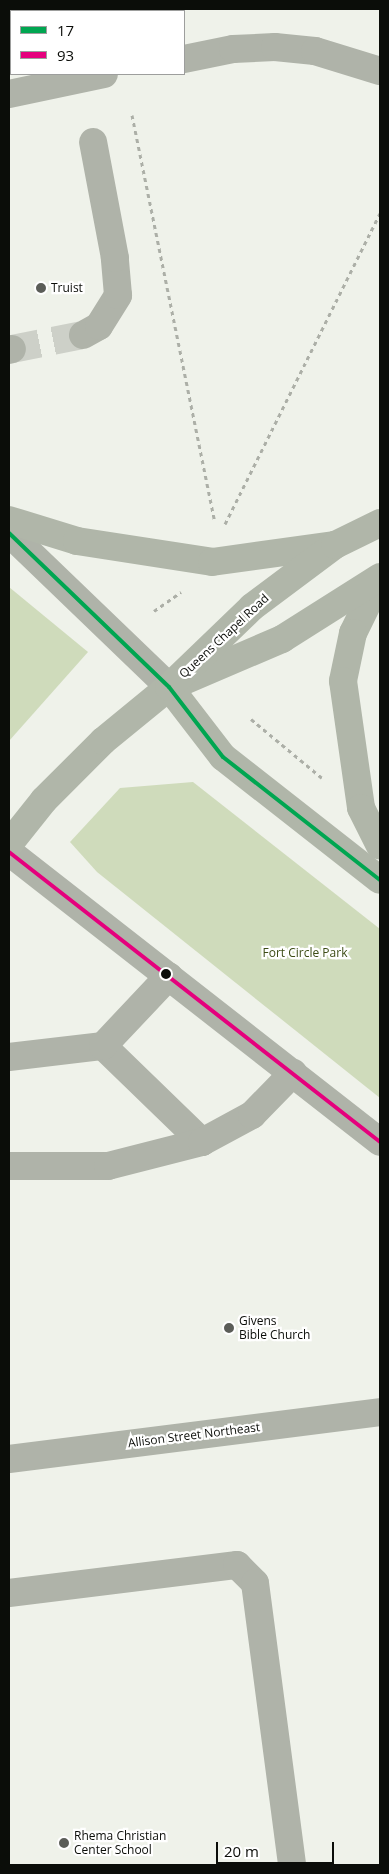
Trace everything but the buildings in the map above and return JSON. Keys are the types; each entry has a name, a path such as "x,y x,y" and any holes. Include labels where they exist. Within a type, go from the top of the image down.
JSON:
{"main road":[{"path":"9,520 77,540 212,562 335,545"},
{"name":"Queens Chapel Road","path":"169,687 252,607 335,545 380,524"},
{"path":"380,578 353,633 343,681 361,808 380,846"},
{"name":"Queens Chapel Road","path":"169,687 282,639 380,578"},
{"path":"9,844 44,800 103,741 169,687 223,757 380,880"}],"street":[{"path":"185,59 233,49 275,47 315,51 380,71"},
{"path":"9,94 88,75"},
{"path":"83,335 99,326 118,295 112,240 93,142"},
{"path":"9,533 169,687"},
{"path":"9,852 380,1142"},
{"path":"9,1057 103,1046 169,976"},
{"path":"103,1046 202,1142"},
{"path":"9,1166 108,1166 202,1142 252,1115 293,1073"},
{"name":"Allison Street Northeast","path":"9,1459 380,1412"},
{"path":"9,1593 237,1565 255,1584 292,1865"}],"path":[{"path":"132,115 215,522"},
{"path":"225,524 380,213"},
{"path":"251,719 324,780"}],"green space":[{"path":"9,587 88,652 9,741"},
{"name":"Fort Circle Park","path":"193,782 380,929 380,1098 97,872 70,842 120,788"}],"tunnel":[{"path":"12,349 83,335"}],"transit line":[{"name":"17","path":"9,533 169,687 223,757 380,880"},
{"name":"93","path":"9,852 380,1142"}],"place":[{"name":"Truist","path":"41,288"},
{"name":"Givens Bible Church","path":"229,1328"},
{"name":"Rhema Christian Center School","path":"64,1843"}]}
